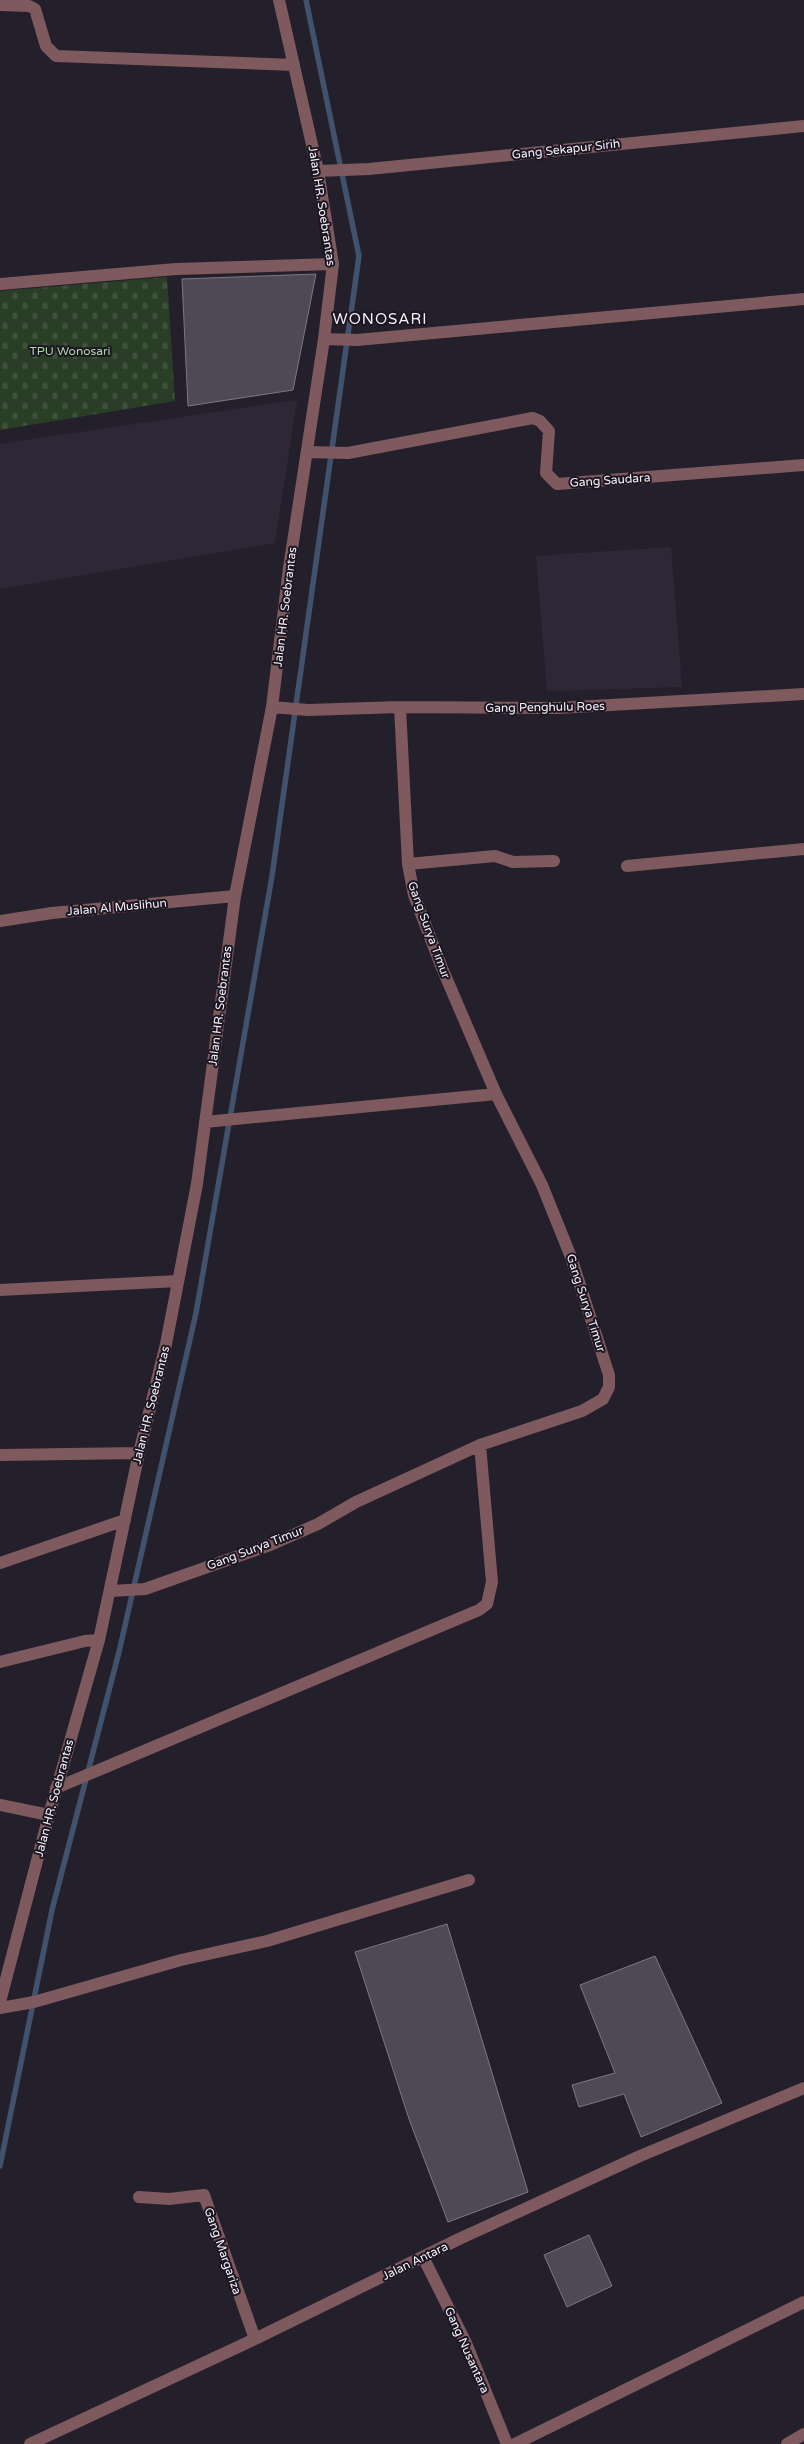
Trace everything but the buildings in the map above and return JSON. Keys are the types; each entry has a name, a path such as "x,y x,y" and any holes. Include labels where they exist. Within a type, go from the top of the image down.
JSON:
{"street":[{"name":"Jalan HR. Soebrantas","path":"3,2005 3,1979 99,1640 117,1591 125,1520 139,1453 166,1344 197,1184 235,896 272,707 289,568 308,452 331,340 333,264 324,171 294,65 279,0"},
{"path":"0,5 29,6 35,9 46,46 56,56 294,65"},
{"name":"Gang Sekapur Sirih","path":"324,171 369,169 804,126"},
{"path":"0,284 176,269 333,264"},
{"path":"331,340 357,340 804,299"},
{"name":"Gang Saudara","path":"308,452 325,454 348,453 533,418 540,420 549,431 546,473 557,484 804,465"},
{"name":"Gang Penghulu Roes","path":"272,707 308,710 558,708 804,694"},
{"name":"Gang Surya Timur","path":"117,1591 145,1588 270,1545 318,1524 356,1502 480,1445 582,1412 603,1398 608,1387 609,1375 571,1257 542,1185 496,1094 438,959 414,894 408,864 400,708"},
{"path":"627,866 804,849"},
{"path":"408,864 495,856 513,862 554,861"},
{"name":"Jalan Al Muslihun","path":"0,921 52,913 235,896"},
{"path":"205,1122 496,1094"},
{"path":"0,1290 178,1281"},
{"path":"56,1788 479,1610 487,1604 492,1582 480,1445"},
{"path":"0,1455 139,1453"},
{"path":"0,1563 125,1520"},
{"path":"0,1662 84,1641 99,1640"},
{"path":"0,1805 49,1816"},
{"path":"3,2005 34,2002 181,1960 267,1940 469,1880"},
{"name":"Jalan Antara","path":"30,2444 254,2340 423,2257 640,2156 804,2088"},
{"name":"Gang Margariza","path":"139,2197 169,2199 204,2194 254,2340"},
{"name":"Gang Nusantara","path":"423,2257 466,2342 507,2444"},
{"path":"515,2444 804,2302"},
{"path":"787,2444 804,2434"}],"shaded area":[{"path":"297,400 275,543 0,589 0,444"},
{"path":"671,547 682,687 547,691 536,556"}],"green space":[{"name":"TPU Wonosari","path":"167,277 175,401 0,430 0,291"}],"waterway":[{"path":"0,2166 52,1910 119,1652 196,1313 272,876 359,256 306,0"}],"district":[{"name":"WONOSARI","path":"380,319"}]}
